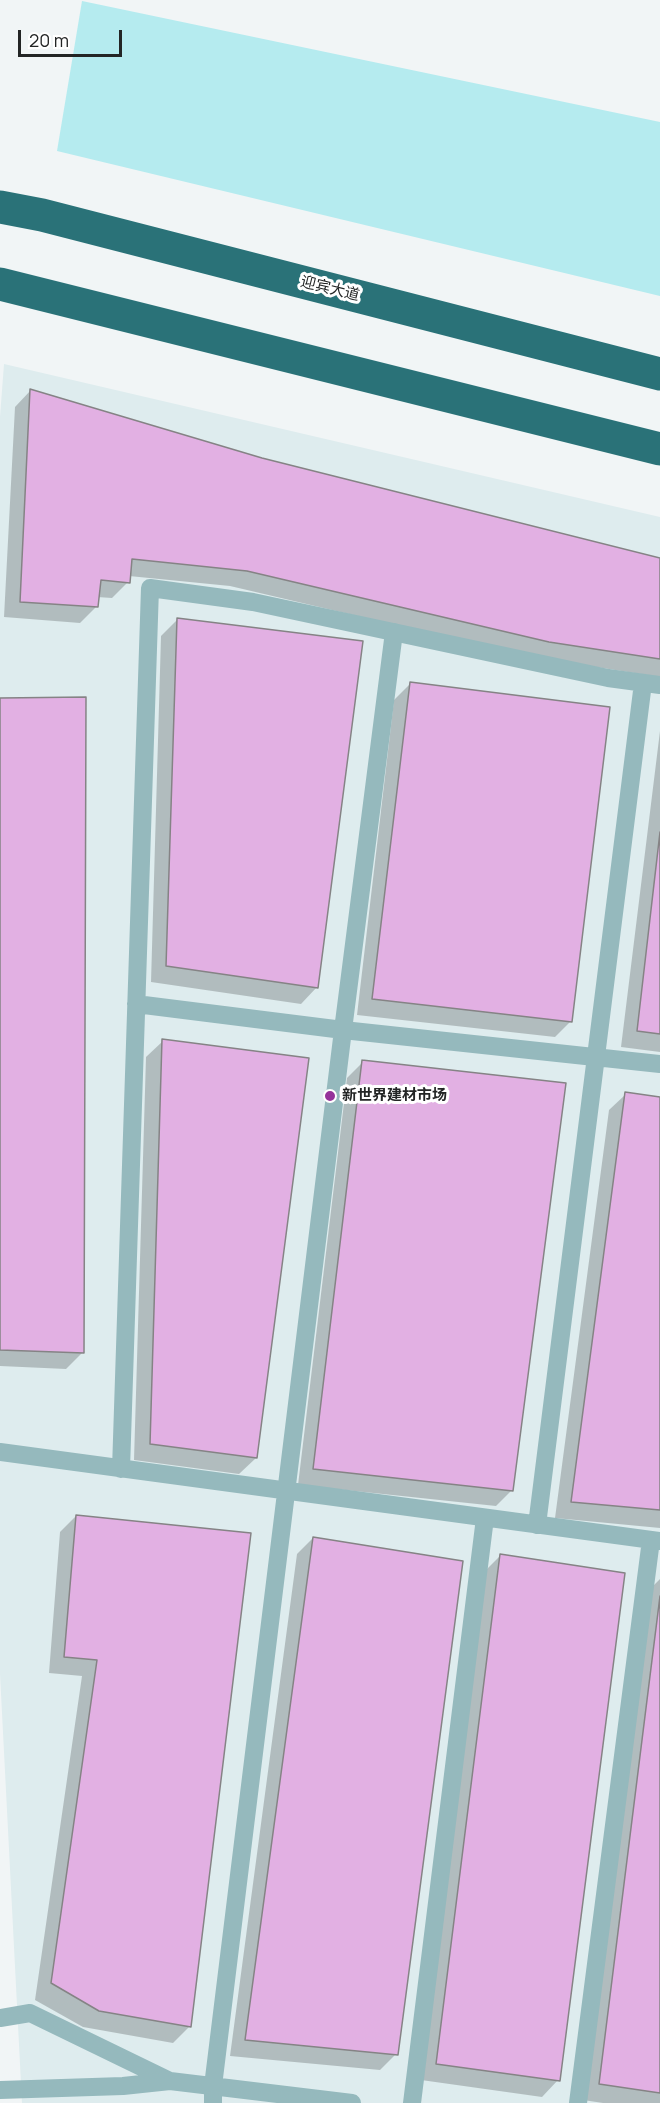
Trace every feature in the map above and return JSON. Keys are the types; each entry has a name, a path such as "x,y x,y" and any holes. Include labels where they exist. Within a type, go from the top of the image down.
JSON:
{"highway":[{"name":"迎宾大道","path":"0,207 42,215 660,374"},
{"path":"15,287 660,448"}],"lane":[{"path":"122,1468 150,588 253,602 608,678 651,684 596,1057 537,1525"},
{"path":"213,2095 394,632"},
{"path":"136,1004 343,1030 660,1064"},
{"path":"0,1452 656,1540 578,2103"},
{"path":"412,2103 485,1518"},
{"path":"0,2018 30,2013 170,2081 213,2095 352,2103"},
{"path":"0,2090 123,2086 170,2081"}],"shaded area":[{"path":"82,1 660,122 660,296 57,151"},
{"name":"新世界建材市场","path":"4,364 660,517 660,2103 22,2103 0,1674 0,417"}],"building":[{"path":"30,389 262,458 660,558 660,659 549,642 247,571 132,559 130,583 101,580 98,607 20,602"},
{"path":"177,618 363,641 318,988 166,966"},
{"path":"410,682 610,707 572,1022 372,999"},
{"path":"86,697 84,1353 0,1350 0,698"},
{"path":"660,832 660,1034 637,1031"},
{"path":"162,1039 309,1058 257,1458 150,1444"},
{"path":"362,1060 566,1083 513,1491 313,1469"},
{"path":"625,1092 660,1097 660,1510 571,1502"},
{"path":"76,1515 251,1533 191,2027 99,2011 51,1983 97,1660 64,1657"},
{"path":"313,1537 463,1561 398,2055 245,2040"},
{"path":"500,1554 625,1573 560,2081 436,2064"},
{"path":"660,1596 660,2093 599,2084"}],"place":[{"name":"新世界建材市场","path":"330,1096"}]}
